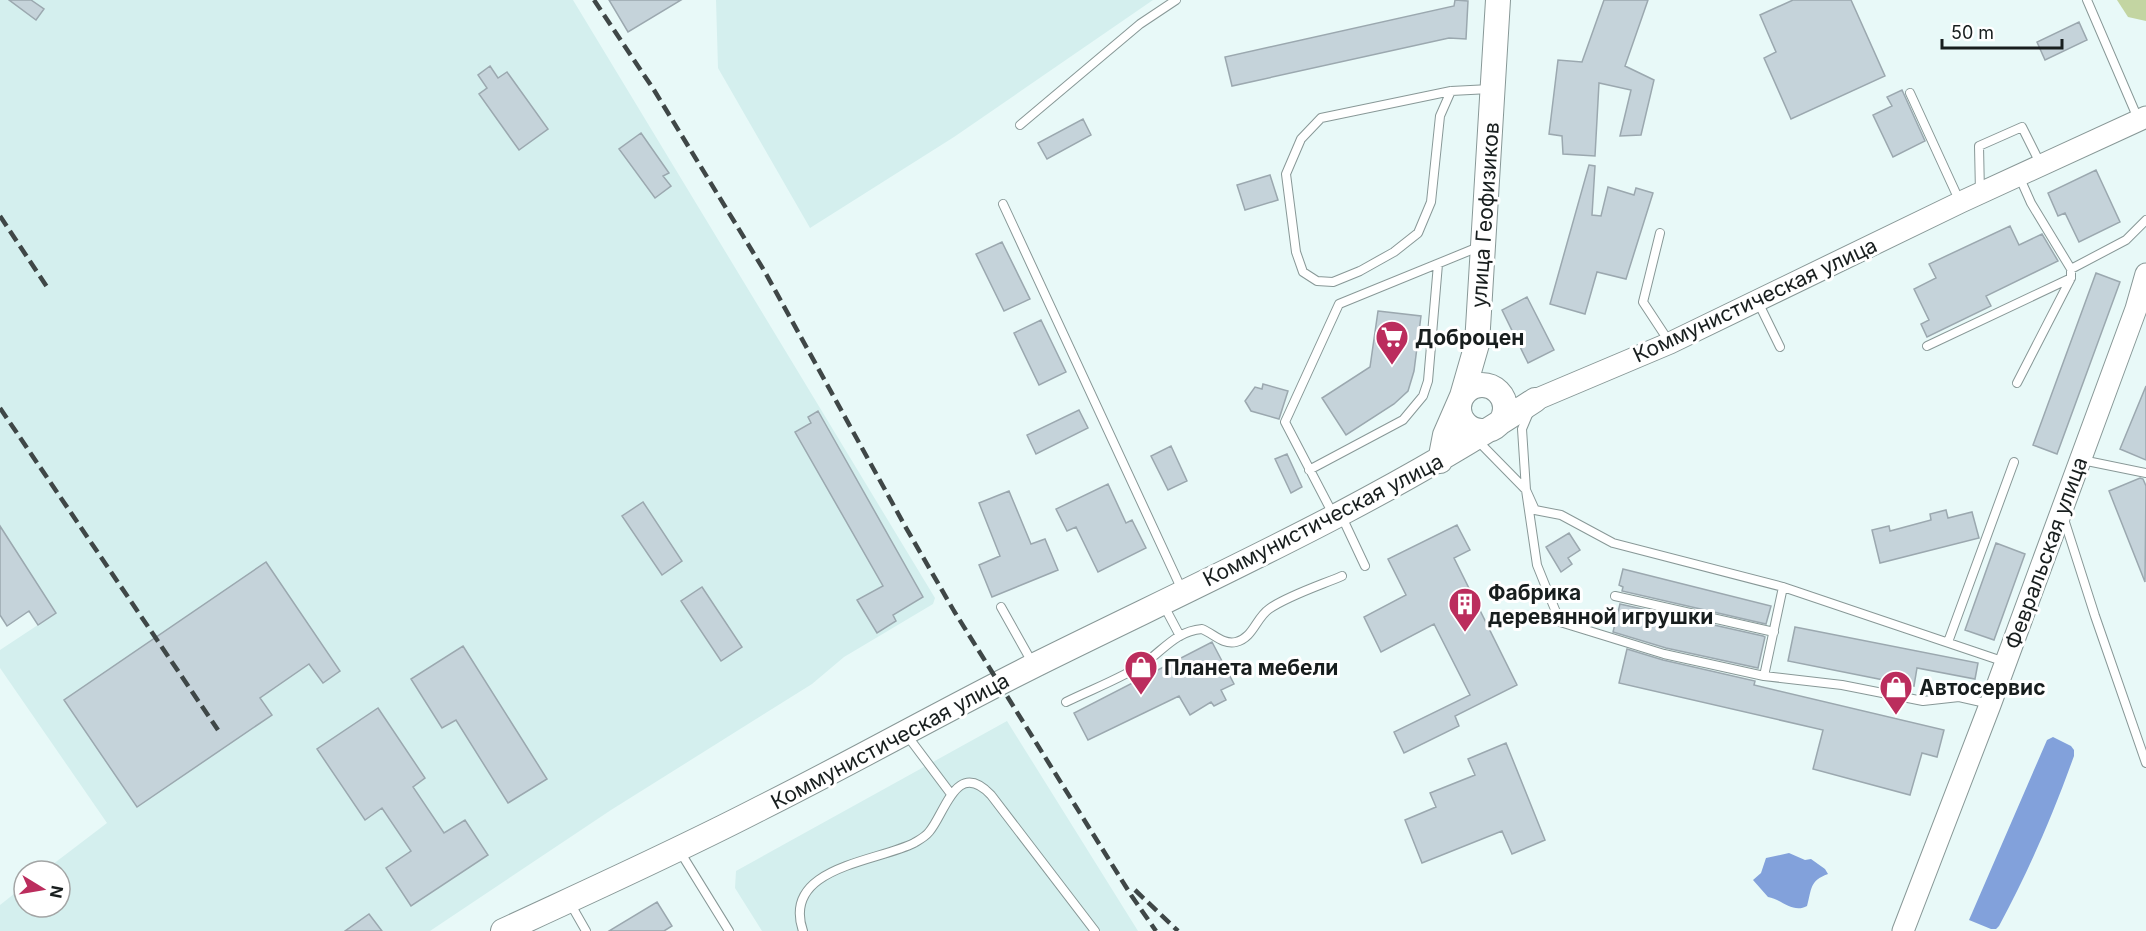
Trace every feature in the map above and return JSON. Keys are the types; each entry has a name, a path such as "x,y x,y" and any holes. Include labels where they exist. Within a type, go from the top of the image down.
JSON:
{"main road":[{"name":"улица Геофизиков","path":"1440,461 1445,435 1462,396 1477,344 1498,0"},
{"path":"1477,344 1484,374 1496,390 1503,397 1505,412 1502,419 1484,432 1465,424 1459,411 1462,396 1475,386 1489,385 1496,390 1512,399 1535,400"},
{"name":"Коммунистическая улица","path":"503,931 679,850 1034,665 1337,515 1440,461 1535,400"}],"street":[{"name":"Коммунистическая улица","path":"1535,400 1670,343 1960,202 2144,119"},
{"name":"Февральская улица","path":"1903,931 2006,662 2136,309 2146,274"}],"lane":[{"path":"1020,125 1140,24 1176,0"},
{"path":"2087,0 2144,119"},
{"path":"1451,91 1440,116 1431,202 1418,233 1394,252 1360,271 1333,282 1317,281 1303,272 1296,252 1286,174 1301,139 1321,118 1451,91 1493,88"},
{"path":"1910,93 1960,202"},
{"path":"1980,193 1979,146 2022,127 2042,165"},
{"path":"2019,176 2031,203 2071,274"},
{"path":"1003,204 1173,597 1180,636"},
{"path":"1927,346 2071,274 2126,240 2146,220"},
{"path":"1660,233 1643,302 1670,343"},
{"path":"1365,566 1309,470 1285,422 1339,304 1483,245"},
{"path":"1309,470 1404,420 1423,396 1428,381 1438,264"},
{"path":"2018,383 2071,274"},
{"path":"1757,300 1780,347"},
{"path":"1535,400 1522,429 1526,490 1537,565 1560,622 1664,654 1764,676 1842,685 1923,701 1959,697 1990,705"},
{"path":"1484,432 1526,490 1535,510 1561,516 1613,543 1783,587 2006,662"},
{"path":"2081,459 2146,473"},
{"path":"1948,642 2014,462"},
{"path":"2061,510 2146,763"},
{"path":"1066,702 1145,662 1167,643 1188,632 1202,630 1218,639 1240,641 1246,637 1268,609 1342,576"},
{"path":"1764,676 1783,587"},
{"path":"1615,596 1774,632"},
{"path":"1001,607 1034,665"},
{"path":"904,732 951,794"},
{"path":"803,931 799,919 800,905 816,880 842,867 892,852 917,841 928,833 951,794 960,785 968,783 984,789 1095,931"},
{"path":"679,850 729,931"},
{"path":"569,900 586,931"}],"shaded area":[{"path":"0,0 573,0 935,598 933,604 844,657 812,684 611,810 430,931 0,931 0,905 12,896 12,919 72,919 72,859 60,859 107,823 0,668 0,650 56,613 0,526"},
{"path":"716,0 1153,0 954,137 810,228 718,68"},
{"path":"1007,721 1138,931 762,931 735,888 736,871"}],"green space":[{"path":"2117,0 2146,0 2146,21 2128,17"}],"water":[{"path":"2053,737 2071,746 2074,756 2021,884 1999,926 1991,929 1969,920 2047,740"},
{"path":"1789,853 1805,860 1811,859 1828,874 1814,883 1807,906 1802,908 1792,907 1768,897 1753,880 1761,873 1766,858"}],"building":[{"path":"9,0 31,0 44,9 36,20"},
{"path":"609,0 681,0 628,32"},
{"path":"1455,0 1468,1 1466,39 1449,38 1232,86 1225,57 1454,6"},
{"path":"1604,0 1648,0 1625,66 1654,80 1641,135 1620,136 1631,90 1599,83 1595,156 1563,154 1562,136 1549,134 1558,60 1582,62"},
{"path":"1793,0 1851,0 1885,76 1791,119 1764,58 1776,52 1760,15"},
{"path":"2079,22 2087,40 2045,60 2037,42"},
{"path":"490,66 498,78 507,72 548,129 519,150 479,94 487,88 478,75"},
{"path":"1902,90 1925,141 1893,157 1873,115 1892,106 1887,97"},
{"path":"1083,119 1091,135 1047,159 1038,143"},
{"path":"641,133 669,173 663,176 671,186 655,198 619,149"},
{"path":"1589,165 1595,166 1592,215 1601,216 1608,187 1634,195 1636,188 1653,193 1626,279 1597,272 1585,314 1550,304"},
{"path":"2096,170 2120,222 2079,242 2065,213 2058,216 2048,193"},
{"path":"1270,175 1278,200 1245,210 1237,185"},
{"path":"2010,226 2019,245 2042,234 2058,261 1986,296 1991,306 1927,337 1921,324 1929,320 1914,289 1936,278 1929,264"},
{"path":"1002,242 1030,299 1004,311 976,254"},
{"path":"2096,273 2120,282 2057,454 2033,445"},
{"path":"1527,297 1554,350 1528,363 1502,310"},
{"path":"1378,311 1421,316 1414,371 1408,391 1394,404 1346,435 1322,398 1370,367"},
{"path":"1041,320 1066,372 1039,385 1014,333"},
{"path":"1263,384 1288,391 1279,419 1251,411 1245,401 1255,387 1262,389"},
{"path":"2146,386 2146,460 2120,449"},
{"path":"1079,410 1088,428 1036,454 1027,435"},
{"path":"818,411 923,597 893,615 896,621 877,633 857,600 883,586 795,432 811,423 808,417"},
{"path":"1171,446 1187,481 1168,490 1151,456"},
{"path":"1287,454 1302,487 1291,493 1275,459"},
{"path":"2140,478 2146,486 2145,582 2109,491"},
{"path":"1108,484 1126,523 1132,520 1146,548 1098,572 1076,527 1067,531 1056,509"},
{"path":"1009,491 1031,544 1045,539 1058,570 992,597 979,565 1000,556 979,503"},
{"path":"643,502 682,561 662,575 622,516"},
{"path":"1946,510 1948,518 1972,512 1979,538 1880,563 1872,530 1889,526 1890,531 1931,520 1930,514"},
{"name":"Фабрика деревянной игрушки","path":"1457,525 1470,550 1454,558 1517,685 1455,716 1459,726 1404,753 1394,732 1470,695 1434,624 1381,652 1364,617 1406,595 1388,559"},
{"path":"0,526 56,613 38,625 29,611 7,626 0,615"},
{"path":"1569,533 1580,550 1568,558 1572,564 1561,572 1546,547"},
{"path":"1996,543 2025,554 1994,640 1965,630"},
{"path":"266,562 340,671 323,683 309,664 260,698 272,715 137,807 64,700"},
{"path":"1623,569 1771,606 1766,624 1622,591 1623,587 1619,585"},
{"path":"702,587 742,647 721,661 681,601"},
{"path":"1620,604 1763,636 1765,637 1758,668 1666,648 1613,632"},
{"path":"1795,627 1978,663 1975,679 1917,668 1914,686 1788,661"},
{"path":"1212,642 1234,684 1221,690 1226,700 1214,706 1211,702 1190,715 1179,696 1088,740 1074,713"},
{"path":"463,646 547,779 508,803 456,720 442,728 411,679"},
{"path":"1627,649 1663,660 1755,681 1754,685 1944,730 1937,757 1922,753 1910,795 1813,769 1823,730 1619,683"},
{"path":"378,708 425,778 413,787 444,833 465,820 488,855 411,906 386,868 411,851 382,808 365,820 317,749"},
{"path":"1506,743 1545,840 1512,854 1502,831 1422,863 1405,820 1436,807 1430,793 1475,775 1468,759"},
{"path":"657,902 672,926 664,931 609,931"},
{"path":"369,914 382,931 345,931"}],"railway":[{"path":"594,0 654,90 765,272 954,611 1131,895 1156,931"},
{"path":"0,216 47,287"},
{"path":"0,408 218,730"},
{"path":"1135,890 1178,931"}],"place":[{"name":"Доброцен","path":"1392,366"},
{"name":"Фабрика деревянной игрушки","path":"1465,633"},
{"name":"Планета мебели","path":"1141,696"},
{"name":"Автосервис","path":"1896,716"}]}
